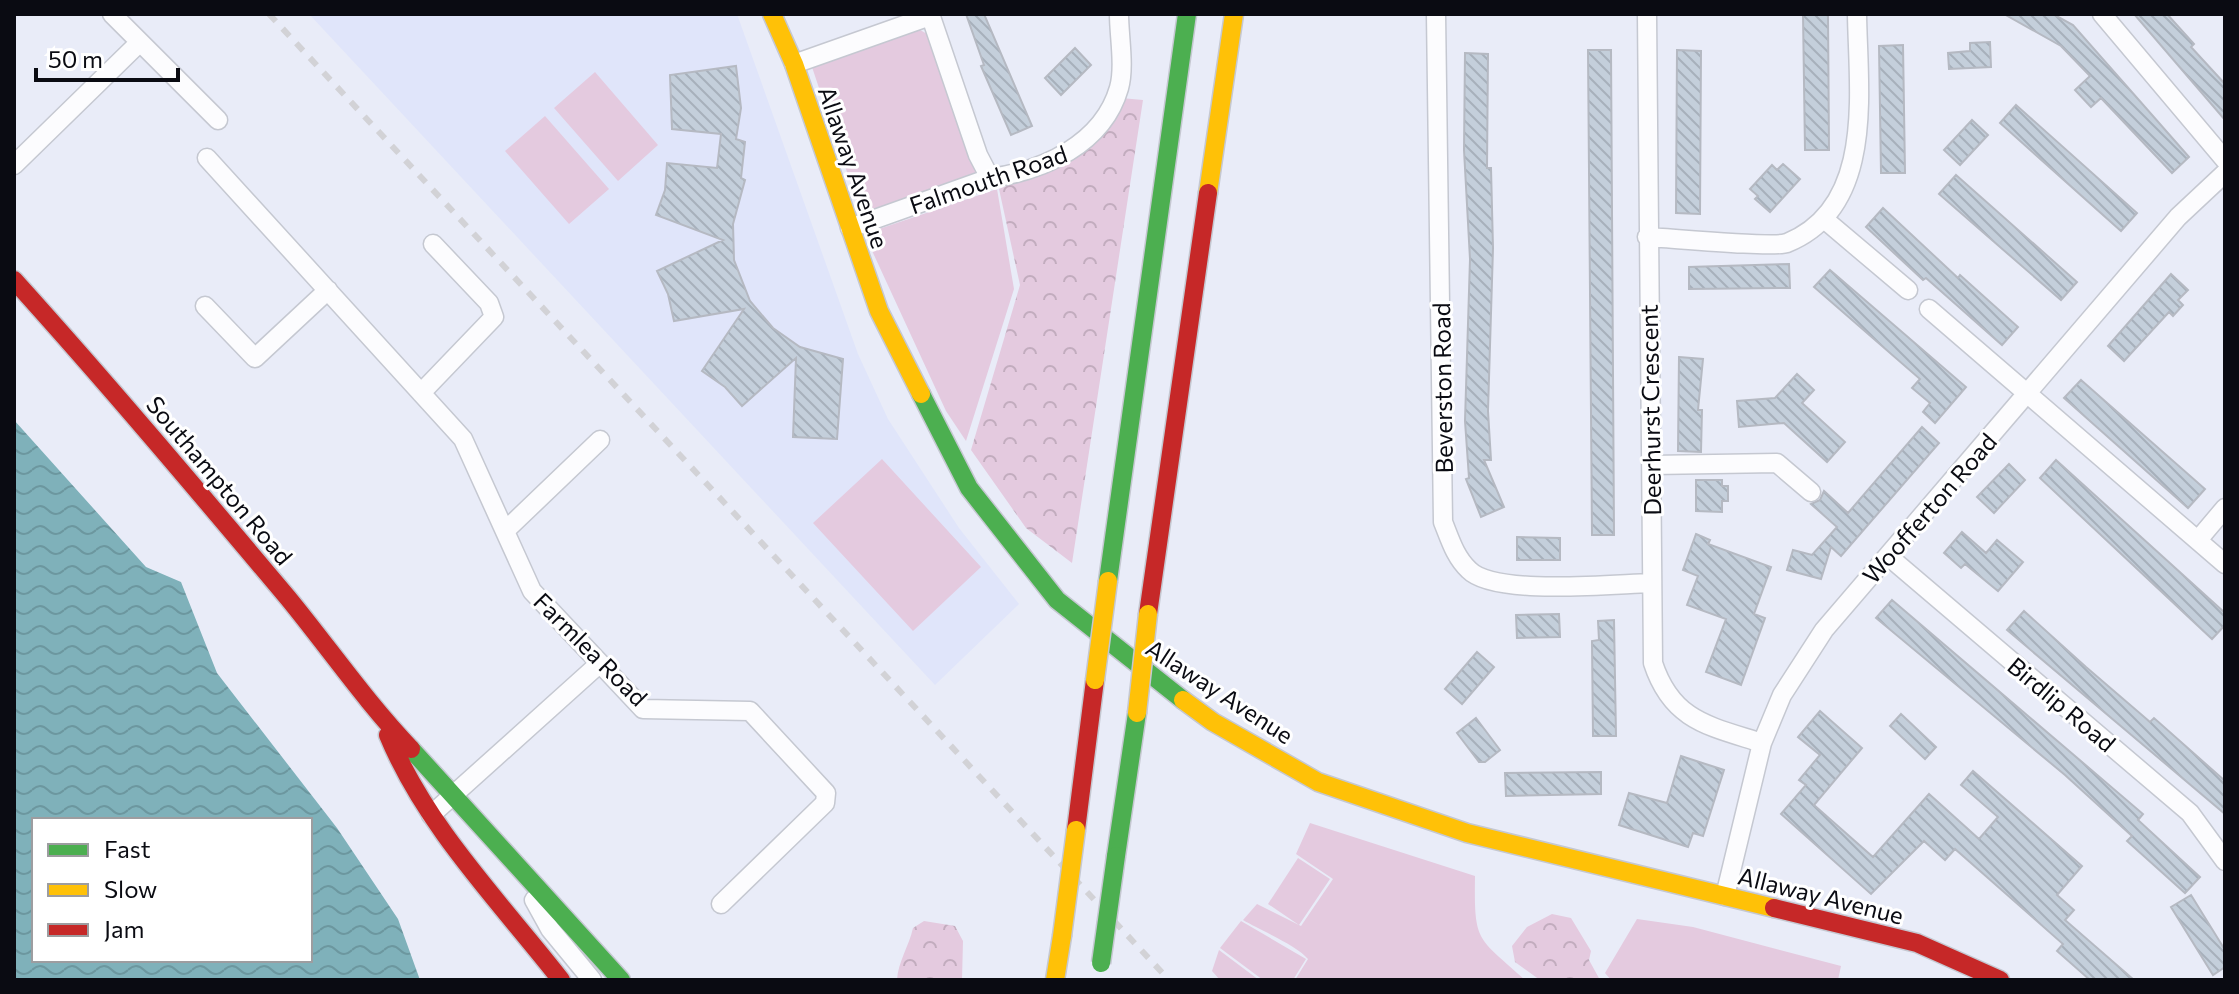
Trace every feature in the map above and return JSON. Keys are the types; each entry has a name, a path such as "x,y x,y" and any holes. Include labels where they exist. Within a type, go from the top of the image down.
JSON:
{"main road":[{"name":"Allaway Avenue","path":"772,14 794,64 889,334 969,488 1057,600 1125,657 1213,722 1318,782 1467,833 1606,870 1917,943 2000,980"},
{"path":"1055,980 1187,14"},
{"path":"1099,971 1234,14"},
{"name":"Southampton Road","path":"14,280 227,525 381,718 453,792 518,869 621,980"},
{"name":"Southampton Road","path":"381,718 401,766 431,815 561,980"}],"street":[{"path":"112,14 218,120"},
{"name":"Falmouth Road","path":"850,228 1075,150 1100,126 1119,87 1119,14"},
{"name":"Beverston Road","path":"1436,14 1443,522 1453,549 1471,573 1502,584 1650,583"},
{"name":"Deerhurst Crescent","path":"1647,14 1653,663 1661,684 1676,706 1695,721 1762,743"},
{"path":"1647,237 1786,244 1824,219 1845,185 1858,147 1857,14"},
{"path":"2102,14 2225,160"},
{"path":"794,64 930,15 990,178"},
{"path":"14,165 140,42"},
{"name":"Farmlea Road","path":"207,158 463,439 532,591 599,664 643,709 750,711 826,793 825,803 721,904"},
{"name":"Woofferton Road","path":"1725,896 1762,743 1782,695 1824,630 2178,217 2225,173"},
{"path":"1824,219 1908,290"},
{"path":"421,393 494,317 489,303 433,244"},
{"path":"205,306 255,358 328,290"},
{"path":"1929,309 2225,564"},
{"path":"506,530 600,440"},
{"path":"1652,465 1777,463 1811,492"},
{"path":"2198,540 2225,508"},
{"name":"Birdlip Road","path":"1888,556 2190,813 2225,861"},
{"path":"431,815 599,664"},
{"path":"518,869 550,929 592,980"}],"shaded area":[{"path":"309,14 737,14 858,354 888,419 959,528 1019,604 935,685"}],"green space":[{"path":"920,30 929,35 976,174 862,217 812,67"},
{"path":"595,72 658,145 618,181 554,108"},
{"path":"1121,98 1143,100 1072,563 1026,528 971,450 1020,285 999,189 1071,160 1107,130"},
{"path":"545,116 609,189 569,224 505,151"},
{"path":"997,189 1014,289 966,441 946,411 868,242 879,229"},
{"path":"882,459 981,567 913,631 813,523"},
{"path":"1310,823 1475,876 1476,915 1482,937 1525,980 1295,980 1308,959 1288,944 1243,920 1257,904 1301,926 1333,879 1296,854"},
{"path":"1298,858 1330,879 1299,925 1268,904"},
{"path":"1552,914 1571,918 1591,951 1589,960 1600,980 1540,980 1515,962 1512,946 1527,927"},
{"path":"1637,919 1693,927 1841,966 1838,980 1611,980 1605,973"},
{"path":"924,921 955,926 963,941 962,980 897,980 913,928"},
{"path":"1241,921 1306,959 1293,980 1263,980 1220,948"},
{"path":"1219,950 1259,980 1220,980 1212,971"}],"water":[{"path":"14,420 146,567 181,582 217,673 337,828 398,919 420,980 14,980"}],"building":[{"path":"966,14 984,14 1032,126 1011,135 981,66 984,65"},
{"path":"1803,14 1828,14 1829,150 1805,150"},
{"path":"2004,14 2053,14 2073,25 2189,157 2172,173 2101,98 2091,107 2075,90 2090,76 2061,46"},
{"path":"2134,14 2167,14 2194,44 2191,47 2225,84 2225,120"},
{"path":"1990,42 1991,67 1949,69 1948,53 1970,51 1970,43"},
{"path":"1903,45 1905,173 1881,173 1879,46"},
{"path":"1075,48 1091,65 1061,95 1045,78"},
{"path":"1588,50 1611,50 1614,535 1592,535"},
{"path":"1677,50 1701,51 1700,214 1676,213"},
{"path":"1465,53 1488,54 1487,168 1491,168 1493,248 1488,411 1491,460 1484,460 1504,507 1481,517 1466,479 1469,478 1465,421 1470,259 1464,150"},
{"path":"736,66 741,108 736,139 745,142 741,178 745,180 733,224 734,260 750,301 773,328 800,347 843,359 837,439 793,437 796,358 742,406 725,387 702,371 744,309 674,321 668,294 657,271 723,240 656,215 665,190 667,163 717,168 721,134 672,129 670,75"},
{"path":"2016,105 2137,213 2121,231 2000,123"},
{"path":"1972,120 1988,135 1960,165 1944,150"},
{"path":"1783,164 1800,179 1770,212 1755,199 1758,196 1750,189 1772,165 1777,170"},
{"path":"1956,175 2077,282 2061,300 1939,194"},
{"path":"1883,208 1958,278 1960,275 2018,327 2002,345 1926,278 1923,280 1866,227"},
{"path":"1789,264 1790,288 1689,289 1689,267"},
{"path":"1830,270 1966,387 1935,423 1923,412 1930,403 1912,388 1920,379 1814,287"},
{"path":"2171,274 2188,290 2178,300 2183,305 2173,316 2169,312 2124,361 2108,346"},
{"path":"1679,357 1703,359 1698,410 1702,410 1701,452 1678,451"},
{"path":"1797,374 1814,390 1802,403 1845,442 1827,462 1784,423 1739,427 1737,401 1775,398"},
{"path":"2081,380 2205,489 2188,508 2064,398"},
{"path":"1922,427 1939,443 1841,556 1831,547 1821,579 1787,570 1793,550 1812,555 1837,527 1811,504 1820,500 1824,491 1848,513"},
{"path":"2056,460 2225,613 2225,625 2212,639 2040,478"},
{"path":"2009,464 2025,480 1994,513 1977,497"},
{"path":"1696,480 1722,480 1722,486 1728,486 1728,501 1722,501 1722,512 1696,511"},
{"path":"1962,532 1986,553 1997,540 2023,562 1998,591 1965,564 1961,568 1944,553"},
{"path":"1696,534 1710,540 1708,544 1771,567 1754,614 1765,618 1741,685 1706,672 1726,619 1687,605 1698,576 1683,570"},
{"path":"1517,537 1560,538 1560,560 1517,560"},
{"path":"1892,600 2143,814 2138,820 2200,877 2185,893 2127,841 2132,836 2065,775 1876,618"},
{"path":"2024,611 2150,722 2154,718 2225,781 2225,814 2007,630"},
{"path":"1559,614 1560,637 1517,638 1516,615"},
{"path":"1614,620 1616,736 1593,736 1592,641 1599,640 1598,621"},
{"path":"1477,652 1494,667 1462,704 1445,689"},
{"path":"1820,711 1862,748 1814,805 1873,857 1929,794 1979,839 1998,817 1961,785 1973,771 2082,866 2057,895 2074,910 2065,920 2134,980 2090,980 2057,951 2063,944 1955,849 1945,860 1924,841 1871,894 1781,814 1806,785 1799,780 1820,755 1798,737"},
{"path":"1901,714 1936,747 1925,759 1890,726"},
{"path":"1476,718 1500,750 1485,762 1479,762 1457,733"},
{"path":"1681,756 1724,770 1703,836 1693,833 1688,847 1619,825 1629,793 1667,803"},
{"path":"1601,772 1601,794 1506,796 1505,773"},
{"path":"2191,895 2225,950 2225,967 2213,975 2171,907"}],"railway":[{"path":"269,14 1169,980"}],"traffic: fast":[{"path":"1108,581 1187,14"},
{"path":"921,394 969,488 1057,600 1183,700"},
{"path":"1116,856 1137,713"},
{"path":"411,749 621,980"},
{"path":"1101,963 1116,856"}],"traffic: slow":[{"path":"772,14 794,64 879,311 921,394"},
{"path":"1208,193 1234,14"},
{"path":"1095,680 1108,581"},
{"path":"1137,713 1148,614"},
{"path":"1183,700 1213,722 1318,782 1467,833 1774,908"},
{"path":"1062,936 1076,830"},
{"path":"1055,980 1062,936"}],"traffic: jam":[{"path":"1148,614 1208,193"},
{"path":"14,280 288,598 411,749"},
{"path":"1076,830 1095,680"},
{"path":"388,735 422,801 443,832 561,980"},
{"path":"1774,908 1917,943 2000,980"}]}
